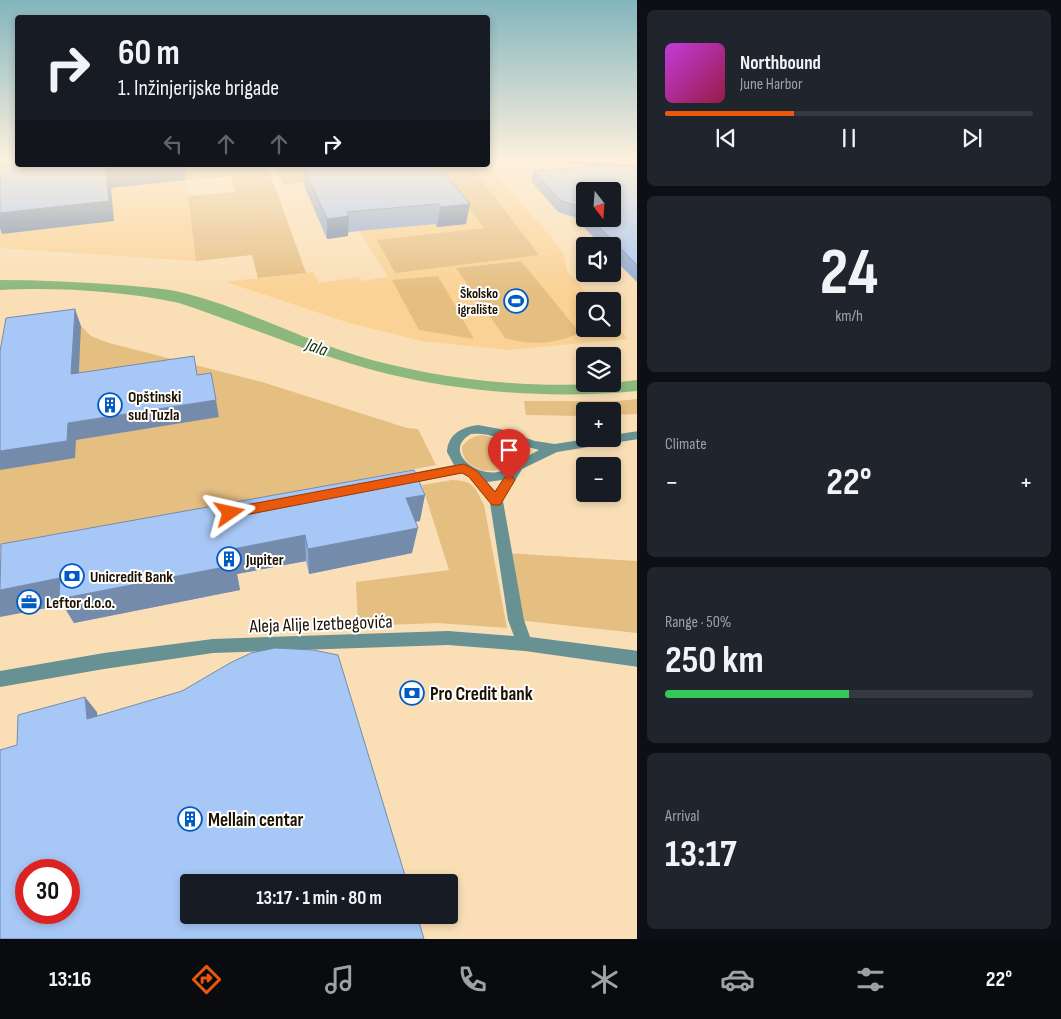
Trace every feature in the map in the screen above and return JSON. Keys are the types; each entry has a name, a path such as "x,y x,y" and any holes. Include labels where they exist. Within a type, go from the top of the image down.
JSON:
{"street":[{"path":"525,644 516,620 496,501 469,471 457,461 453,453 457,438 464,433 483,429 530,444 555,448 637,435"},
{"path":"496,501 517,468 520,457 518,449 504,435"},
{"path":"390,483 469,471 496,478 506,476 555,448"},
{"name":"Aleja Alije Izetbegovića","path":"4,678 104,661 213,646 448,638 525,644 637,659"}],"shaded area":[{"path":"6,204 189,204 196,261 0,248 0,232"},
{"path":"189,204 281,204 306,273 258,278 252,255 196,261"},
{"path":"312,204 521,204 552,238 564,255 567,271 586,292 576,292 576,337 621,337 621,331 628,339 508,350 421,341 349,323 226,282 313,272 319,283 359,277 362,281 388,277 359,231 347,233 348,236 327,239"},
{"path":"465,204 500,204 539,255 395,273 377,240 484,228"},
{"name":"Školsko igralište","path":"521,261 576,328 576,334 561,340 543,343 515,341 505,338 456,268"},
{"name":"Školsko igralište","path":"438,276 474,339 419,330 392,280"},
{"path":"81,326 91,336 109,343 262,382 407,428 418,429 436,465 0,548 0,347 14,335"},
{"path":"637,399 637,414 621,415 621,402 576,402 576,416 526,415 524,401 617,401"},
{"path":"483,435 498,439 509,449 511,461 505,467 489,471 481,470 468,462 462,447 471,438"},
{"path":"452,480 465,482 473,486 484,505 507,628 437,623 358,626 356,582 449,570 422,485"},
{"path":"505,553 637,561 637,633 516,620"}],"water":[{"name":"Jala","path":"0,280 91,283 171,290 230,307 355,355 422,372 495,382 576,385 576,392 621,392 621,381 637,380 637,391 606,393 575,394 544,394 512,393 450,386 419,381 361,367 179,303 136,295 90,291 0,290"}],"building":[{"path":"0,204 83,204 0,213"},
{"path":"320,204 470,204 440,207 438,204 347,212 349,216 327,219"},
{"path":"621,204 637,204 637,265 621,249 621,237 609,237 600,228 621,228"},
{"name":"Opštinski sud Tuzla","path":"75,309 71,374 194,356 197,375 211,373 216,400 68,423 67,441 0,451 0,351 6,318"},
{"path":"414,470 425,495 406,498 418,528 308,549 305,535 233,549 235,565 59,599 60,578 0,590 1,544"},
{"name":"Mellain centar","path":"275,648 313,650 338,655 405,874 180,874 180,924 420,924 424,939 0,939 0,750 17,745 18,715 85,697 87,719 182,691 251,653"}],"place":[{"name":"Školsko igralište","path":"516,301"},
{"name":"Opštinski sud Tuzla","path":"110,405"},
{"name":"Jupiter","path":"229,559"},
{"name":"Unicredit Bank","path":"72,576"},
{"name":"Leftor d.o.o.","path":"29,602"},
{"name":"Pro Credit bank","path":"412,693"},
{"name":"Mellain centar","path":"190,819"}],"route":[{"path":"230,513 464,468 473,474 496,501 509,480"}]}
